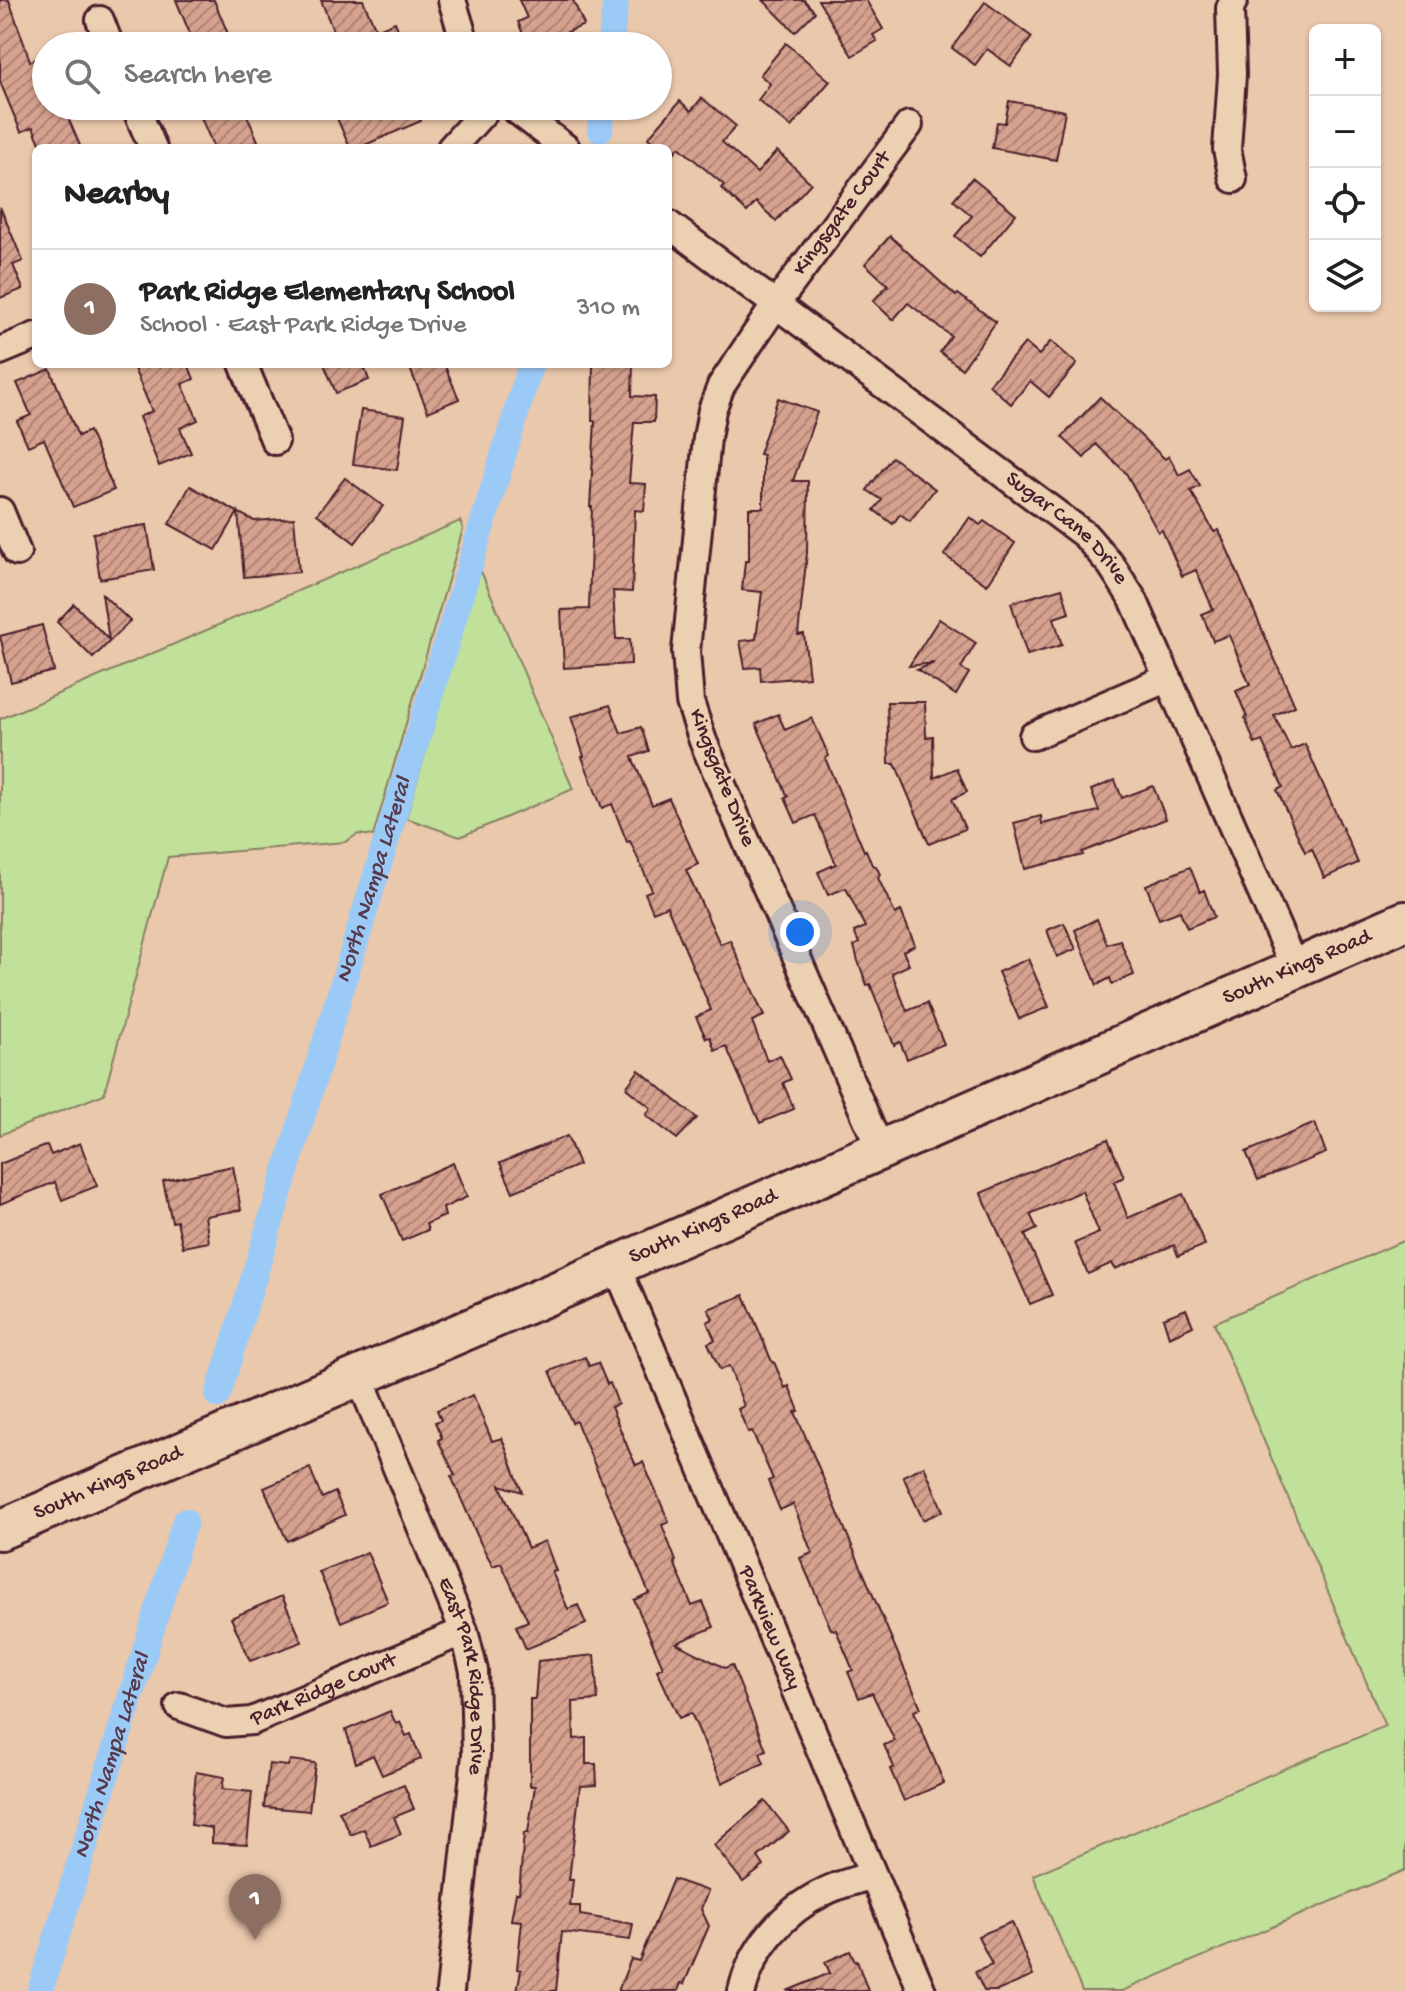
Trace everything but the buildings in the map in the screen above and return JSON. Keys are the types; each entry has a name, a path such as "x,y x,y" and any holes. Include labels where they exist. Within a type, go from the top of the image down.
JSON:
{"main road":[{"name":"South Kings Road","path":"0,1530 1405,921"}],"street":[{"path":"452,0 462,32"},
{"path":"1233,179 1227,149 1232,75 1230,8 1234,0"},
{"path":"100,20 105,32"},
{"path":"141,120 151,144"},
{"path":"455,144 476,120"},
{"path":"529,120 561,144"},
{"name":"Kingsgate Court","path":"776,304 909,125"},
{"name":"Sugar Cane Drive","path":"672,227 1085,535 1111,565 1134,601 1295,969"},
{"name":"Kingsgate Drive","path":"776,304 721,386 712,410 686,651 690,702 720,782 880,1149"},
{"path":"0,351 32,338"},
{"path":"245,368 275,441"},
{"path":"0,511 17,552"},
{"path":"1033,736 1168,678"},
{"name":"Parkview Way","path":"616,1265 922,1991"},
{"name":"East Park Ridge Drive","path":"359,1376 464,1631 474,1671 476,1755 450,1991"},
{"name":"Park Ridge Court","path":"179,1706 226,1723 252,1721 464,1631"},
{"path":"742,1991 765,1939 795,1909 825,1891 872,1875"}],"green space":[{"path":"460,521 463,529 373,836 358,834 345,842 168,857 104,1094 0,1135 0,719"},
{"path":"480,569 573,789 460,837 406,818"},
{"path":"1405,1240 1405,1870 1122,1991 1082,1991 1033,1875 1385,1726 1214,1323"}],"waterway":[{"name":"North Nampa Lateral","path":"612,32 616,0"},
{"name":"North Nampa Lateral","path":"600,130 601,120"},
{"name":"North Nampa Lateral","path":"218,1395 530,368"},
{"name":"North Nampa Lateral","path":"40,1991 185,1521"}],"place":[{"name":"Park Ridge Elementary School","path":"255,1940"}]}
